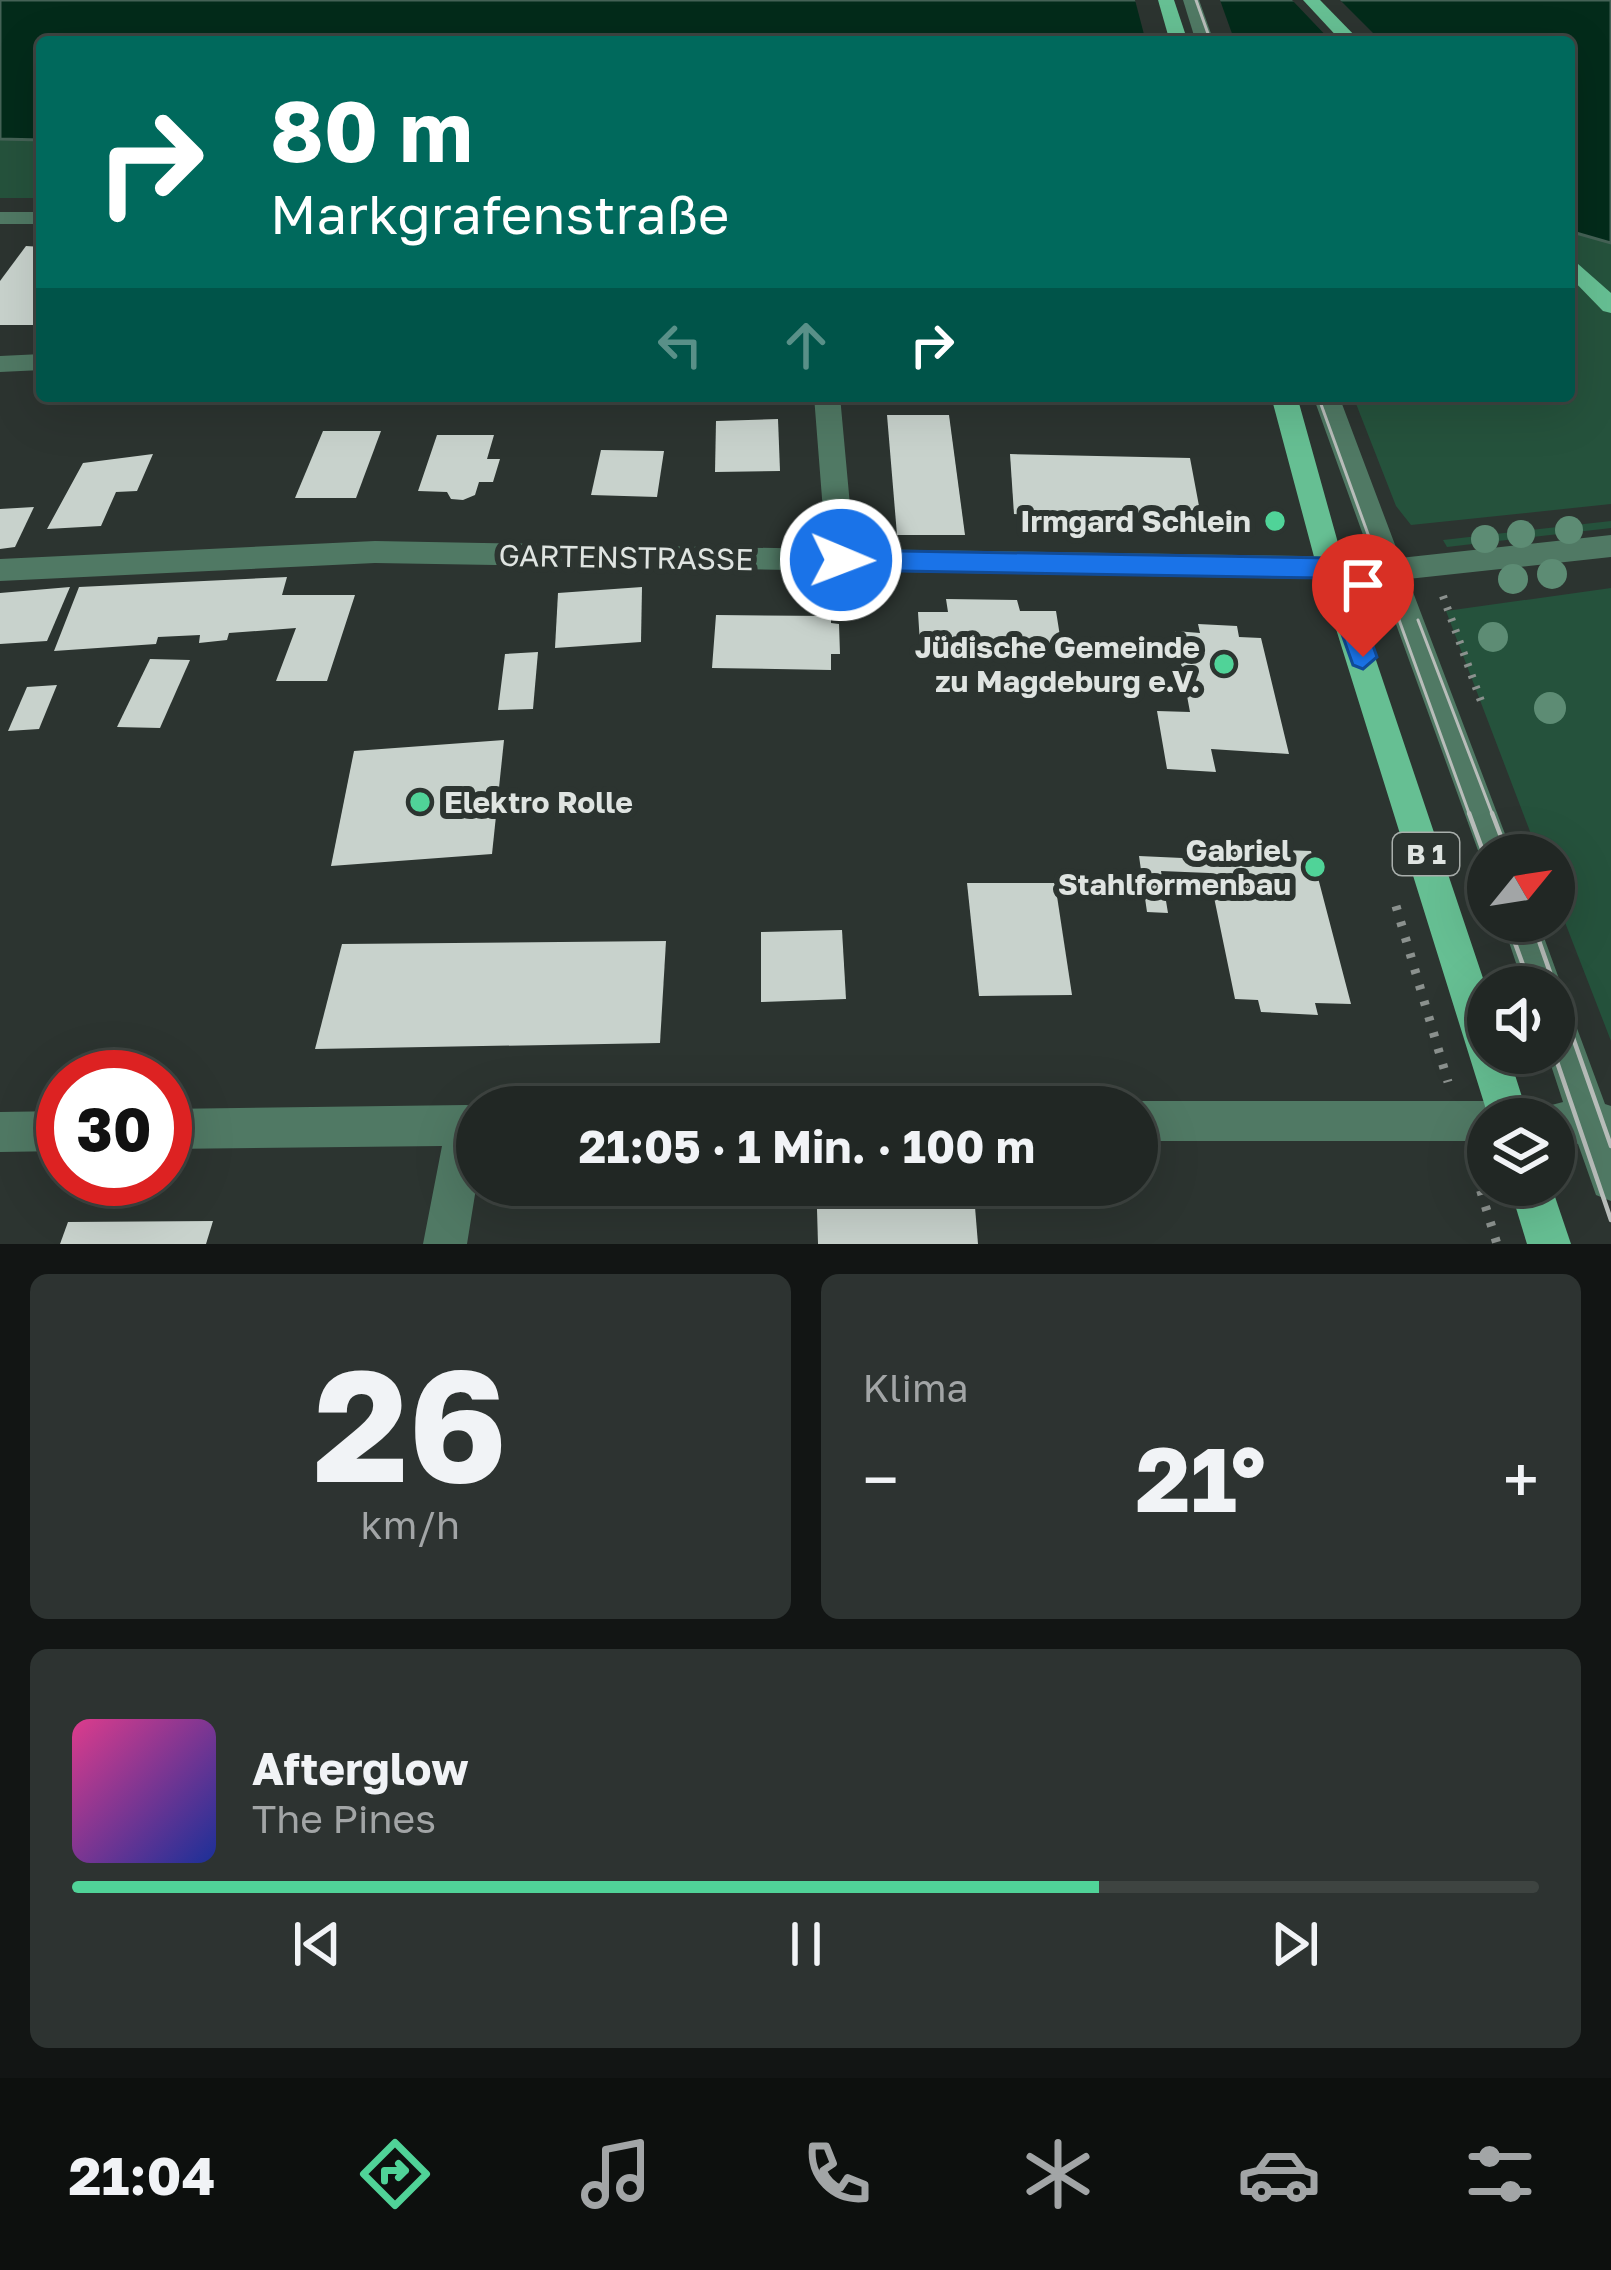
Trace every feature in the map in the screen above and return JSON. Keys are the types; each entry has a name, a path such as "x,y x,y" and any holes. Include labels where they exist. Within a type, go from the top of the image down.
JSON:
{"main road":[{"path":"1166,0 1177,36"},
{"path":"1311,0 1346,36"},
{"path":"1575,269 1611,306"},
{"name":"B 1","path":"1286,402 1331,568 1467,987"},
{"path":"1537,1206 1549,1244"}],"street":[{"path":"1191,0 1203,36"},
{"path":"0,218 36,218"},
{"path":"0,364 36,362"},
{"path":"828,402 841,560"},
{"path":"1327,402 1488,834"},
{"name":"GARTENSTRASSE","path":"0,570 375,552 1389,568 1611,546"},
{"path":"1571,1074 1611,1180"},
{"path":"1158,1121 1467,1121"},
{"path":"192,1130 456,1125"},
{"path":"0,1132 36,1131"},
{"path":"445,1244 456,1196"}],"path":[{"path":"1486,1208 1497,1244"}],"shaded area":[{"path":"0,0 1611,0 1611,243 1575,233 1575,36 36,36 36,140 0,139"},
{"path":"0,139 36,140 36,198 0,198"},
{"path":"1575,233 1611,243 1611,504 1411,525 1396,506 1355,402 1575,402"},
{"path":"1611,521 1611,528 1447,547 1443,540"},
{"path":"1611,588 1611,1041 1573,942 1575,834 1531,834 1446,611"}],"pier":[{"path":"1135,0 1220,0 1233,36 1144,36"},
{"path":"1292,0 1340,0 1376,36 1326,36"}],"building":[{"path":"26,246 36,247 36,325 0,325 0,281"},
{"path":"887,415 949,415 965,535 897,535"},
{"path":"778,419 780,471 715,472 716,421"},
{"path":"323,431 381,431 356,498 295,498"},
{"path":"437,435 494,435 487,459 500,459 493,482 479,482 475,495 463,500 451,499 447,492 418,491"},
{"path":"601,450 664,451 657,497 591,495"},
{"path":"153,454 137,491 116,492 101,526 47,529 83,463"},
{"path":"1010,454 1190,458 1202,522 1014,514"},
{"path":"34,507 15,547 0,549 0,509"},
{"path":"287,577 282,595 355,595 327,681 276,681 296,628 229,633 227,640 199,643 200,635 158,637 156,644 54,651 79,587"},
{"path":"70,587 47,641 0,644 0,593"},
{"path":"642,587 641,642 555,648 558,593"},
{"path":"946,599 1017,600 1020,611 1056,611 1062,649 1025,649 1027,661 951,661 950,644 920,644 918,612 948,612"},
{"path":"716,615 831,616 831,623 839,624 840,654 831,654 831,670 712,668"},
{"path":"1198,624 1237,626 1239,637 1261,638 1289,754 1211,749 1216,772 1167,769 1157,711 1190,712 1175,631 1200,633"},
{"path":"538,652 533,709 498,710 505,654"},
{"path":"150,659 190,660 160,728 117,727"},
{"path":"57,685 39,729 8,731 27,687"},
{"name":"Elektro Rolle","path":"504,740 492,854 331,866 354,751"},
{"path":"1201,847 1311,851 1351,1004 1315,1003 1318,1015 1261,1012 1258,1000 1235,999 1209,873 1161,871 1168,913 1147,912 1139,856 1204,859"},
{"path":"967,883 1055,883 1072,995 979,996"},
{"path":"842,930 846,999 761,1002 761,932"},
{"path":"666,941 660,1043 315,1049 342,944"},
{"path":"975,1207 978,1244 818,1244 817,1209"},
{"path":"213,1221 206,1244 60,1244 68,1222"}],"tram line":[{"path":"1196,0 1209,36"},
{"path":"1320,402 1470,816"},
{"path":"1418,620 1493,816"},
{"path":"1469,813 1477,834"},
{"path":"1492,813 1500,834"},
{"path":"1515,942 1523,966"},
{"path":"1539,942 1611,1146"},
{"path":"1561,1074 1611,1220"}],"place":[{"name":"Irmgard Schlein","path":"1275,521"},
{"name":"Jüdische Gemeinde zu Magdeburg e.V.","path":"1224,664"},
{"name":"Elektro Rolle","path":"420,802"},
{"name":"Gabriel Stahlformenbau","path":"1315,867"}],"route":[{"path":"841,560 1331,568 1363,657"}]}
